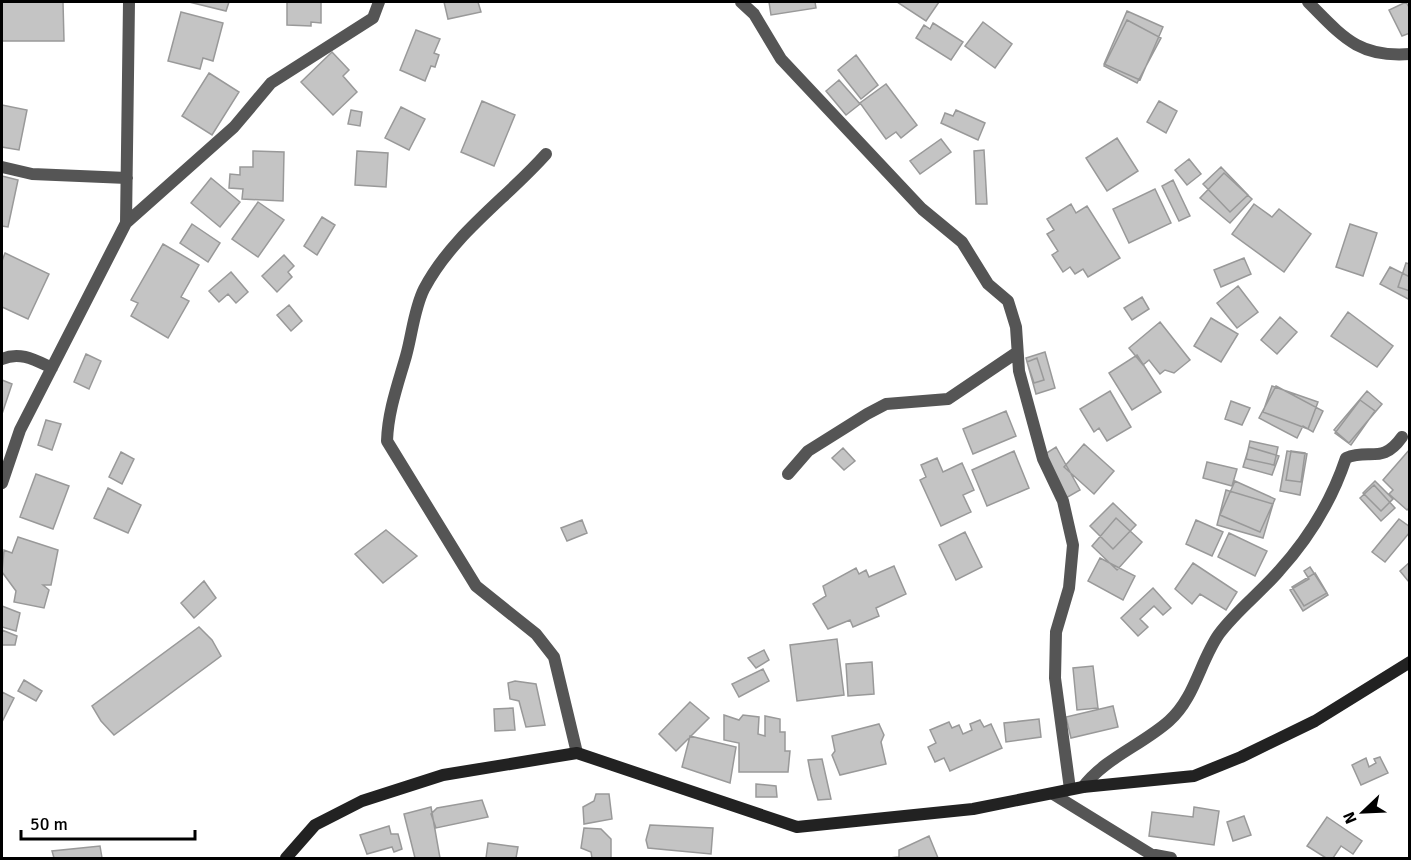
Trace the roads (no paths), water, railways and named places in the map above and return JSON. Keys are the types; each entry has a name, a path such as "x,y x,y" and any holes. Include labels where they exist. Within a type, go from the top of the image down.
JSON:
{"street":[{"path":"126,223 129,2"},
{"path":"2,483 20,430 126,223 234,127 271,83 373,18 379,2"},
{"path":"741,2 754,14 781,59 922,209 962,242 988,284 1008,302 1016,327 1016,353 1043,459 1063,501 1073,545 1069,588 1056,632 1054,678 1070,789"},
{"path":"1308,2 1337,31 1361,49 1386,56 1410,54"},
{"path":"546,154 526,177 472,225 449,252 423,291 388,418 387,441 476,586 536,634 554,657 577,753"},
{"path":"2,168 32,174 127,178"},
{"path":"788,474 808,451 867,414 886,404 948,399 1016,353"},
{"path":"2,359 12,354 30,358 52,368"},
{"path":"1083,787 1093,774 1171,720 1196,684 1206,656 1220,634 1280,570 1318,520 1336,487 1346,458 1356,454 1385,454 1395,448 1402,437"},
{"path":"286,858 315,825 362,801 443,775 577,753 797,827 973,809 1083,787 1194,776 1241,757 1314,721 1410,662"},
{"path":"1053,794 1156,857 1171,858"}]}
